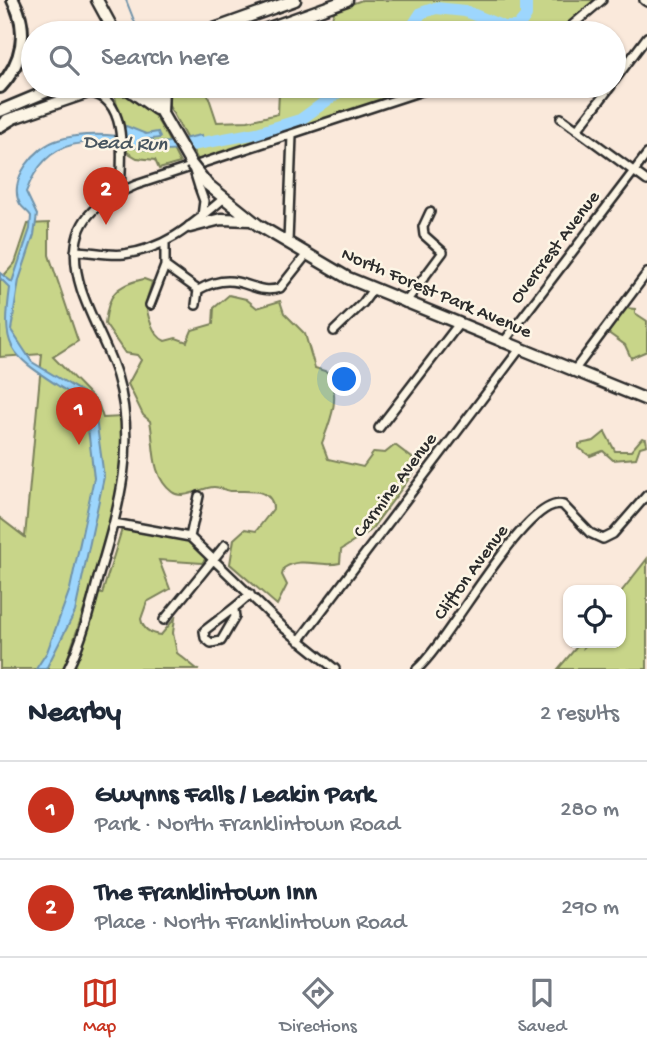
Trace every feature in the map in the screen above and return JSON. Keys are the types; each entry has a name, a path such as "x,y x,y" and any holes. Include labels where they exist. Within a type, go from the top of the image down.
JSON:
{"highway":[{"path":"13,0 21,23"},
{"path":"0,87 13,70 21,49"},
{"path":"0,124 13,118"}],"main road":[{"path":"236,21 295,0"},
{"path":"288,21 347,0"},
{"path":"99,5 108,21"},
{"path":"0,111 29,98"},
{"path":"13,118 71,98"},
{"path":"139,98 163,117"},
{"name":"North Forest Park Avenue","path":"153,98 203,186 251,220 307,254 405,303 573,372 645,396"},
{"path":"163,98 163,117"},
{"path":"190,227 221,219 251,220"}],"street":[{"path":"577,21 602,0"},
{"path":"626,66 647,37"},
{"path":"107,98 113,107 121,145 120,192"},
{"path":"68,669 114,523 127,465 127,430 118,379 81,284 75,251 80,228 101,201 120,192 401,98"},
{"path":"577,130 602,98"},
{"path":"561,118 647,181"},
{"path":"288,242 292,135"},
{"name":"Overcrest Avenue","path":"503,343 647,154"},
{"path":"202,216 203,186"},
{"path":"75,251 123,254 165,243 190,227 223,199"},
{"path":"405,303 443,252 425,235 424,227 430,212"},
{"path":"149,305 165,266 165,243"},
{"path":"198,290 226,280 274,290 283,285 307,254"},
{"path":"165,266 198,290"},
{"path":"573,372 647,273"},
{"path":"334,331 363,303 373,289"},
{"path":"196,305 198,290"},
{"path":"379,428 458,325"},
{"name":"Carmine Avenue","path":"299,641 519,350"},
{"name":"Clifton Avenue","path":"417,669 434,652 506,551 539,511 557,503 566,507 590,533 603,539 613,534 647,495"},
{"path":"190,537 199,496"},
{"path":"114,523 190,537 299,641 335,669"},
{"path":"164,620 225,545"},
{"path":"234,610 235,617 222,641 211,643 205,638 204,631 234,610 250,594"}],"green space":[{"path":"362,0 597,0 572,21 331,21 335,10"},
{"path":"115,98 134,98 148,108 156,117 180,163 159,169 155,160 137,158 127,152"},
{"path":"168,98 209,98 217,122 248,121 278,114 279,98 392,98 198,160 169,106"},
{"path":"49,223 49,255 78,341 53,357 98,403 103,418 122,417 124,462 103,553 64,669 0,669 0,518 25,537 42,354 0,357 0,280 15,263 28,224"},
{"path":"144,279 152,282 147,297 151,323 165,341 176,338 187,342 192,330 213,324 214,308 229,295 246,299 257,308 280,301 284,313 305,334 315,368 328,372 332,381 333,408 322,443 328,459 363,467 374,452 385,453 395,445 420,464 370,531 341,550 340,563 304,562 284,568 282,575 287,585 277,605 230,564 234,539 245,529 256,531 273,509 268,497 263,493 230,491 218,487 182,495 172,492 160,477 150,421 143,415 128,384 141,360 137,355 125,353 105,324 108,306 115,293 126,284"},
{"path":"625,308 635,309 635,313 647,321 647,351 631,358 625,345 607,332"},
{"path":"605,432 615,451 631,451 642,438 646,439 647,445 640,447 636,458 613,460 603,451 590,456 579,448 579,444 594,441"},
{"path":"122,529 189,540 206,558 202,563 159,560 170,589 147,602 141,619 148,631 161,635 175,618 173,633 177,653 197,669 73,669 99,593 102,594"},
{"path":"647,559 647,669 558,669 576,648 626,648 626,586"}],"water":[{"name":"Dead Run","path":"126,126 146,134 158,132 160,138 145,140 152,142 202,135 203,147 158,151 106,143 73,145 46,159 35,173 26,192 37,215 34,235 19,280 11,330 32,362 90,397 95,411 104,477 75,612 46,669 36,669 47,652 70,589 94,478 86,412 77,399 28,365 12,347 7,324 10,288 0,278 0,273 12,282 30,229 31,216 20,204 17,195 17,185 26,165 50,143 88,135 118,136"}],"waterway":[{"path":"126,0 134,21"},
{"name":"Dead Run","path":"522,21 526,16 526,0"},
{"name":"Dead Run","path":"416,21 421,13 436,8 465,11 489,21"},
{"name":"Dead Run","path":"186,146 257,133 300,120 330,98"}],"place":[{"name":"The Franklintown Inn","path":"106,225"},
{"name":"Gwynns Falls / Leakin Park","path":"79,445"}]}
